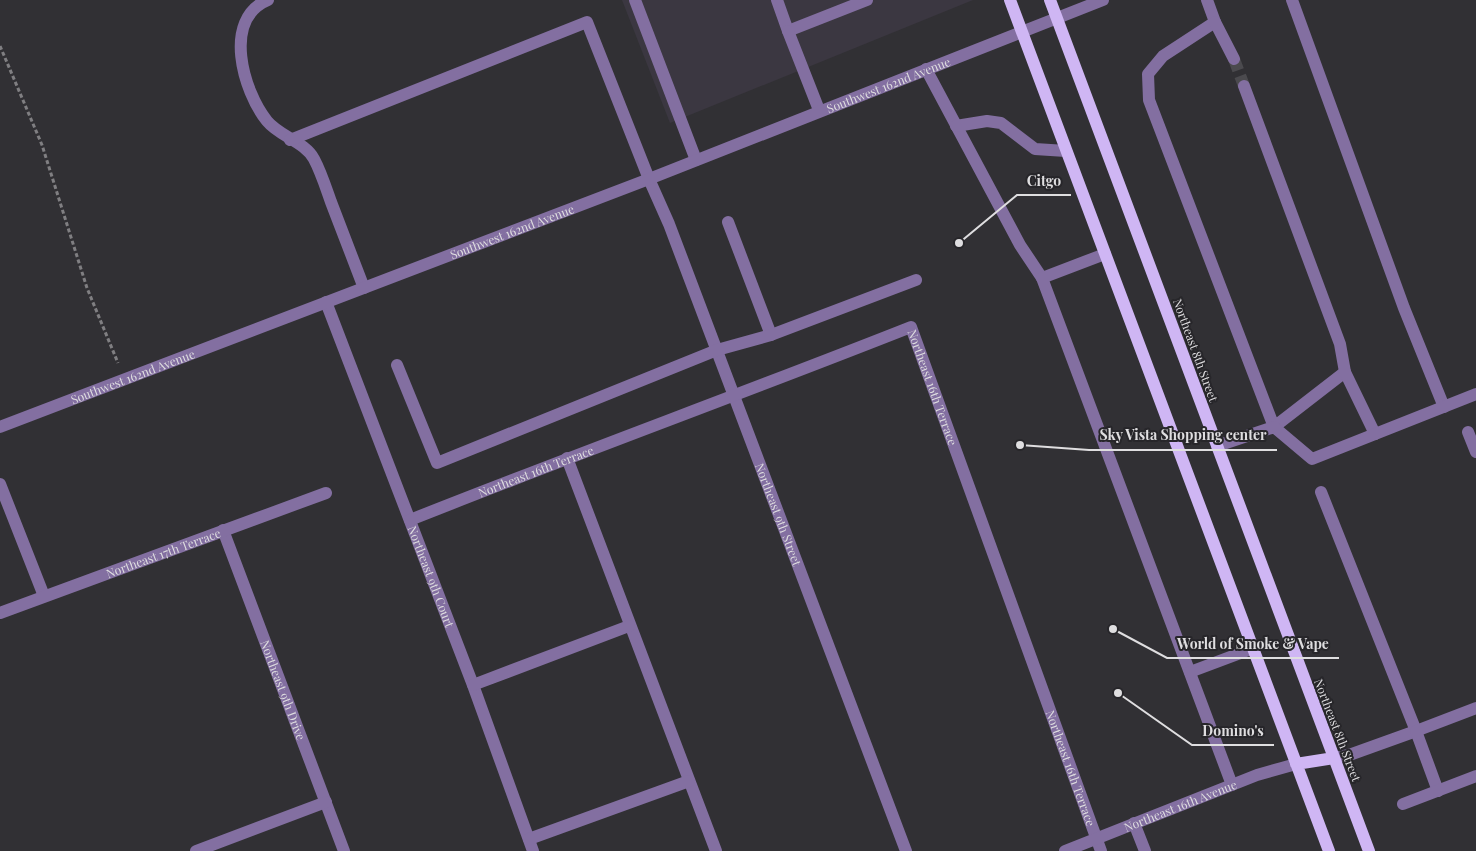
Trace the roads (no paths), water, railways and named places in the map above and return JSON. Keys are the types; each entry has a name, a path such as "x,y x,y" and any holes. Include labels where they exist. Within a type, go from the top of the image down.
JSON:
{"main road":[{"path":"1010,0 1329,851"},
{"name":"Northeast 8th Street","path":"1050,0 1369,851"},
{"path":"1296,764 1334,758"}],"street":[{"path":"268,0 257,6 248,17 241,37 240,56 261,111 273,127 312,156 317,164 364,288"},
{"path":"635,0 696,160"},
{"path":"777,0 819,110"},
{"path":"788,30 867,0"},
{"name":"Southwest 162nd Avenue","path":"0,427 649,179 819,110 1103,0"},
{"path":"1207,0 1234,59"},
{"path":"1292,0 1404,308 1444,406"},
{"name":"Northeast 9th Street","path":"290,140 587,22 649,179 663,209 906,851"},
{"path":"1216,22 1162,56 1148,74 1149,100 1274,427 1312,459 1476,394"},
{"path":"926,69 1020,246 1042,278 1232,785"},
{"path":"1244,86 1340,344 1345,372 1375,434"},
{"path":"956,126 988,121 1001,123 1036,149 1066,151"},
{"path":"728,222 771,335"},
{"path":"1042,278 1105,254"},
{"path":"397,366 437,463 717,350 771,335 916,280"},
{"name":"Northeast 9th Court","path":"326,302 473,685 531,845"},
{"name":"Northeast 16th Terrace","path":"410,520 567,458 735,397 911,327 1096,839"},
{"path":"1217,446 1274,427 1345,372"},
{"path":"1468,432 1476,452"},
{"path":"567,458 629,626 716,851"},
{"path":"0,484 44,596"},
{"path":"1321,492 1438,791"},
{"name":"Northeast 17th Terrace","path":"0,613 326,493"},
{"name":"Northeast 9th Drive","path":"223,530 344,851"},
{"path":"473,685 629,626"},
{"path":"1190,672 1254,648"},
{"path":"1334,758 1352,754 1476,708"},
{"name":"Northeast 16th Avenue","path":"1065,851 1232,785 1296,764"},
{"path":"1403,804 1476,776"},
{"path":"531,845 689,781"},
{"path":"196,851 326,802"},
{"path":"1134,823 1145,851"},
{"path":"1096,839 1101,851"}],"tunnel":[{"path":"1234,59 1244,86"}],"place":[{"name":"Citgo","path":"959,243"},
{"name":"Sky Vista Shopping center","path":"1020,445"},
{"name":"World of Smoke & Vape","path":"1113,629"},
{"name":"Domino's","path":"1118,693"}]}
